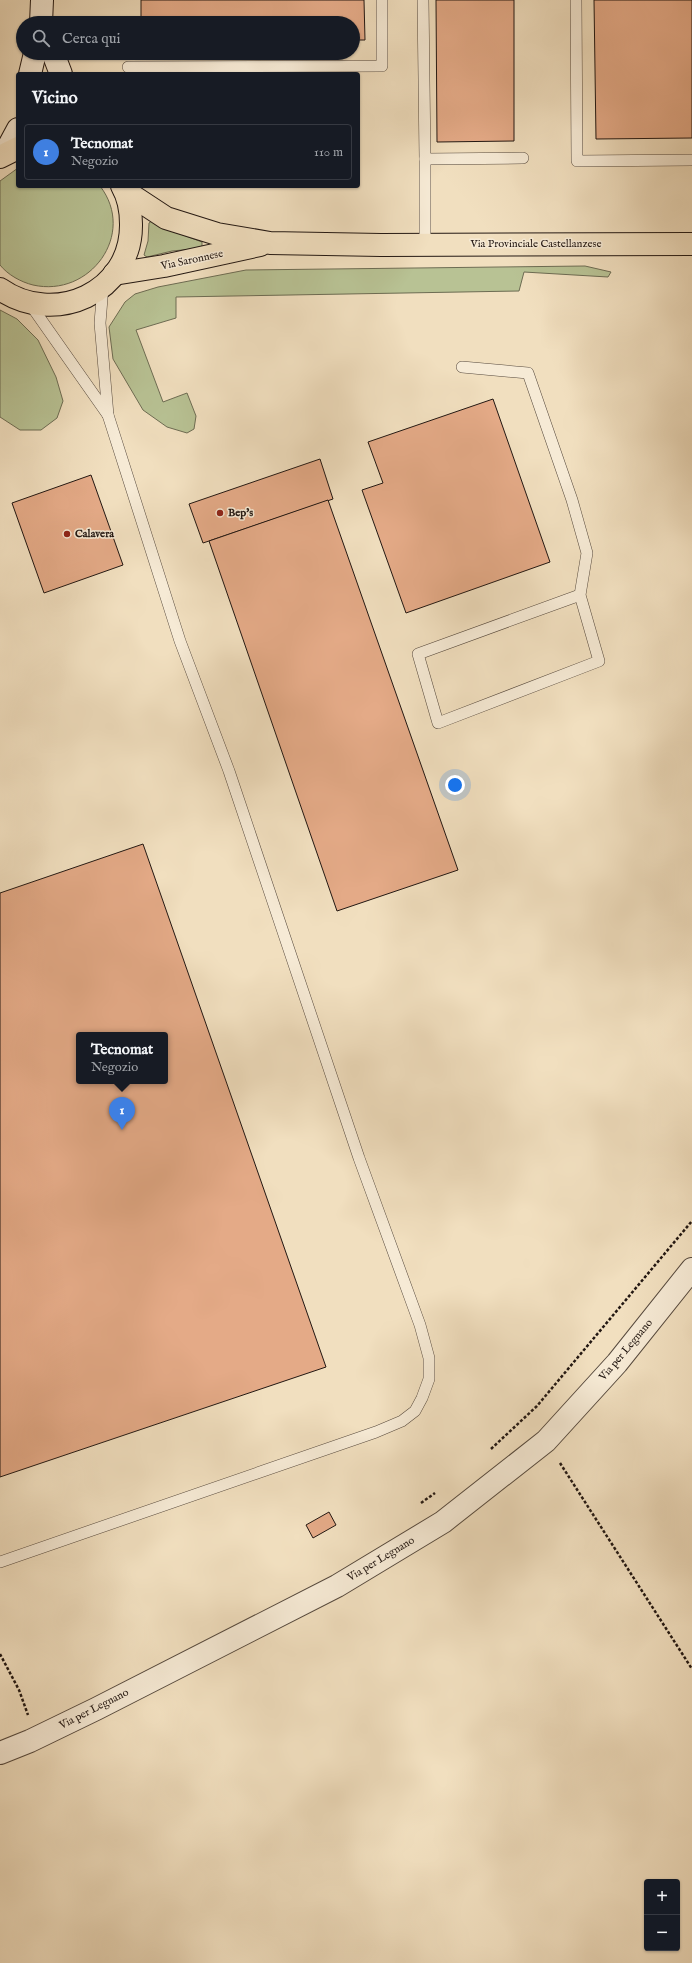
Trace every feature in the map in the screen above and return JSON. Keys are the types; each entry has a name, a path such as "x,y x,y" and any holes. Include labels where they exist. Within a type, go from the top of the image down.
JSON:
{"main road":[{"name":"Via Saronnese","path":"124,188 166,218 217,234 270,243 381,245"},
{"path":"0,289 10,296 30,304 51,306 71,303 90,296 109,280 125,255 131,234 131,212 124,188"},
{"name":"Via Saronnese","path":"109,280 164,266 270,243"},
{"name":"Via Provinciale Castellanzese","path":"381,245 692,244"}],"street":[{"path":"41,16 42,0"},
{"path":"30,72 33,60"},
{"path":"56,60 60,72"},
{"path":"8,153 16,134"},
{"name":"Via per Legnano","path":"0,1753 30,1741 96,1709 337,1586 443,1522 546,1441 617,1363 692,1269"}],"lane":[{"path":"128,68 382,66 382,0"},
{"path":"423,0 425,244"},
{"path":"576,0 577,161 692,160"},
{"path":"425,159 523,158"},
{"path":"0,1562 376,1432 402,1421 415,1411 422,1398 429,1379 429,1358 420,1325 359,1158 229,771 178,634 108,415 100,323 109,280"},
{"path":"30,304 108,415"},
{"path":"462,367 528,373 572,500 587,553 580,595 599,661 438,723 418,654 580,595"}],"path":[{"path":"490,1450 537,1406 692,1221"},
{"path":"546,1441 692,1669"},
{"path":"415,1507 439,1490"},
{"path":"0,1654 19,1690 28,1717 35,1714"}],"green space":[{"path":"16,169 16,188 101,188 110,205 113,224 110,242 102,258 89,272 73,282 54,286 33,285 15,278 7,272 0,265 0,181"},
{"path":"153,220 175,232 202,242 202,248 172,251 147,257 144,255 148,241 149,223"},
{"path":"585,266 611,272 608,277 524,272 519,291 176,297 176,318 136,330 163,402 187,393 196,416 194,429 187,433 167,427 143,410 113,359 109,327 125,302 135,294 158,287 246,270"},
{"path":"0,310 17,319 38,340 56,377 63,401 57,418 41,430 20,430 0,417"}],"building":[{"path":"141,0 364,0 365,40 360,40 360,16 141,16"},
{"path":"436,0 514,0 514,141 437,142"},
{"path":"594,0 692,0 692,138 596,139"},
{"path":"493,399 550,562 406,613 362,490 383,483 368,442"},
{"path":"320,459 333,499 203,543 189,504"},
{"name":"Calavera","path":"91,475 123,565 44,593 12,503"},
{"path":"328,500 458,870 337,911 209,541"},
{"path":"143,844 326,1367 0,1477 0,893"},
{"path":"329,1512 336,1525 313,1538 306,1525"}],"place":[{"name":"Bep's","path":"220,513"},
{"name":"Calavera","path":"67,534"},
{"name":"Tecnomat","path":"122,1130"}]}
